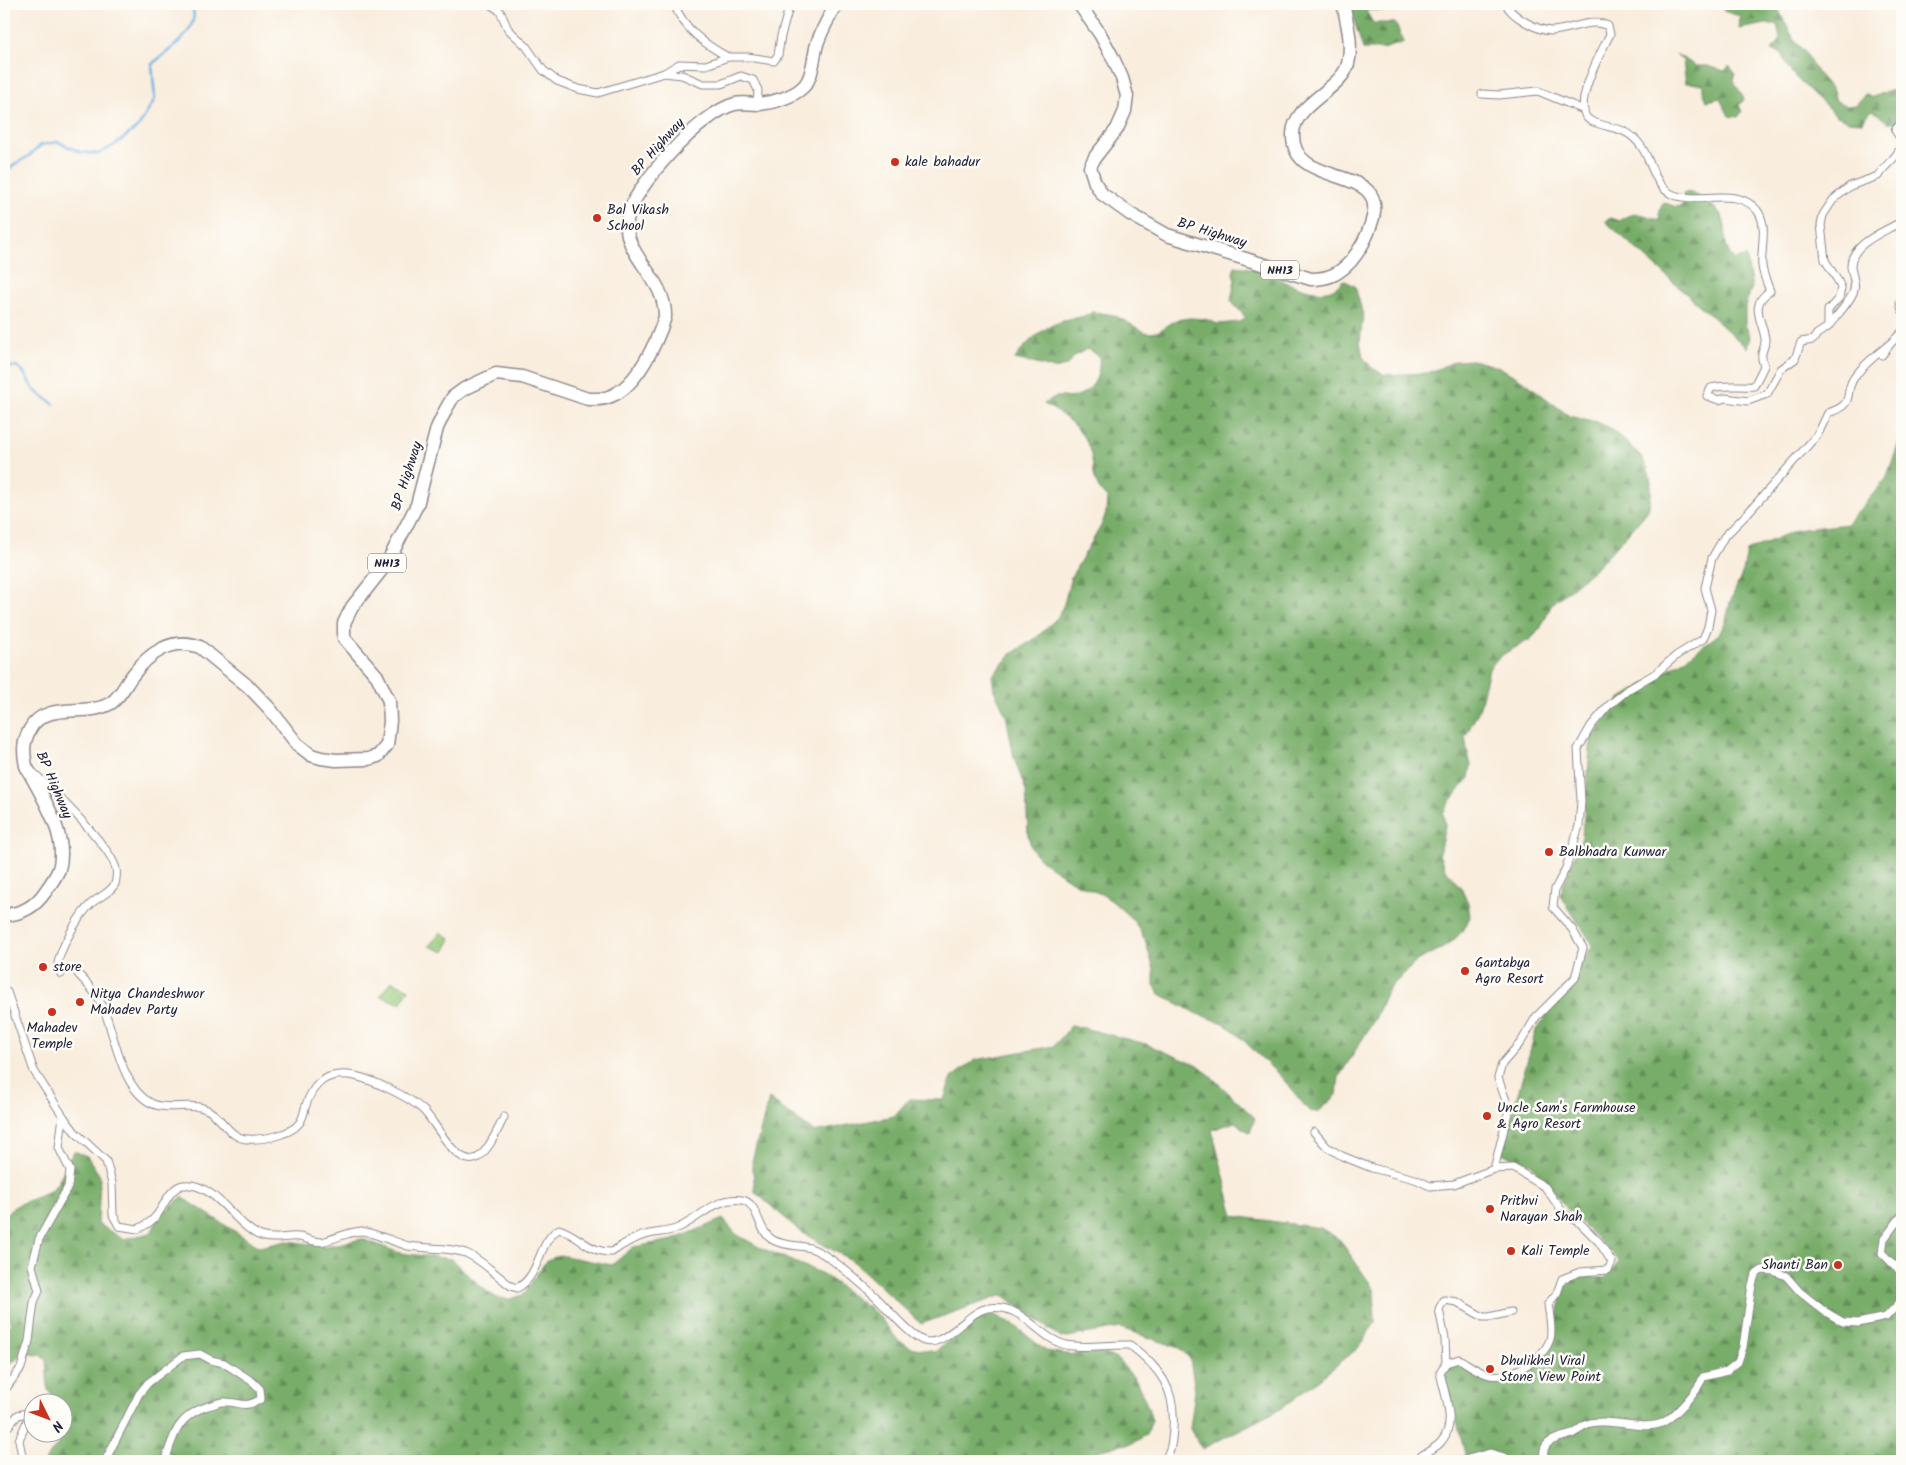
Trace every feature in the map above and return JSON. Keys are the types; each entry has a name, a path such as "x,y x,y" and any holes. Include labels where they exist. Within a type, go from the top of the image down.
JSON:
{"highway":[{"name":"BP Highway","path":"4,915 19,913 36,904 51,884 58,870 60,860 60,839 55,823 26,766 23,747 32,726 40,718 50,713 101,707 111,703 119,696 148,657 161,649 182,642 200,647 249,687 270,709 297,744 311,755 336,760 368,759 382,753 387,744 390,721 389,701 377,676 344,638 344,623 352,607 387,563 416,506 437,428 453,397 464,389 496,374 510,374 541,382 588,399 609,397 624,388 646,359 665,317 658,285 631,246 627,232 627,222 635,197 656,170 695,128 705,120 722,109 735,104 771,102 797,92 805,85 810,76 819,38 837,4"},
{"name":"BP Highway","path":"1079,4 1100,34 1113,58 1122,78 1127,96 1125,111 1117,129 1094,157 1090,166 1095,183 1102,194 1130,214 1167,235 1297,275 1316,279 1332,276 1340,271 1357,253 1370,229 1376,203 1372,195 1359,184 1311,167 1294,148 1293,133 1296,122 1305,109 1344,74 1348,65 1350,50 1343,4"}],"street":[{"path":"490,4 500,11 508,29 526,46 543,70 557,81 598,93 664,73 679,64 706,65 728,57 748,56 774,61 778,55 781,36 792,4"},
{"path":"674,4 690,32 707,46 728,57"},
{"path":"1506,4 1523,22 1551,31 1592,24 1608,26 1610,34 1601,50 1589,80 1584,110 1586,117 1591,121 1614,127 1635,138 1642,148 1659,184 1669,194 1680,197 1728,197 1747,203 1757,210 1763,221 1762,267 1770,292 1759,302 1758,312 1765,338 1761,358 1764,366 1754,386 1741,387 1738,385 1727,387 1723,385 1711,388 1707,396 1718,400 1724,398 1748,401 1767,394 1780,369 1795,359 1801,342 1813,340 1817,334 1828,327 1853,292 1855,277 1851,266 1854,253 1867,241 1902,223"},
{"path":"664,73 682,75 703,84 721,84 742,76 753,80 758,90 757,104"},
{"path":"1482,94 1499,96 1538,91 1584,110"},
{"path":"1828,327 1828,310 1839,298 1841,288 1825,260 1823,215 1832,200 1850,186 1878,176 1882,168 1901,151 1902,142 1895,130 1902,122"},
{"path":"1902,298 1900,303 1902,310"},
{"path":"1494,1169 1509,1109 1498,1078 1502,1064 1521,1042 1536,1017 1575,978 1583,948 1572,929 1552,906 1556,889 1566,868 1579,826 1581,801 1578,749 1591,726 1608,706 1629,689 1656,673 1677,655 1703,639 1708,627 1711,610 1704,588 1712,558 1724,537 1818,434 1828,413 1841,409 1846,404 1851,381 1865,363 1902,332"},
{"path":"1882,355 1891,343"},
{"path":"26,766 61,798 93,834 110,855 116,869 115,883 82,913 69,935 58,964 61,974"},
{"path":"78,974 92,989 103,1008 124,1068 134,1087 146,1100 152,1104 201,1107 212,1111 231,1132 247,1140 285,1134 300,1124 314,1087 324,1078 333,1076 355,1076 390,1089 408,1099 422,1109 462,1157 469,1159 477,1158 482,1154 497,1133 504,1117"},
{"path":"4,992 7,992 34,1071 75,1132 106,1161 112,1183 113,1215 119,1226 138,1229 156,1217 176,1189 182,1185 192,1186 209,1193 229,1209 254,1234 263,1237 299,1237 325,1242 337,1236 363,1231 408,1246 468,1254 511,1286 517,1288 528,1280 539,1262 551,1234 559,1230 571,1234 595,1250 612,1252 624,1243 646,1235 676,1229 717,1204 729,1199 745,1200 754,1209 765,1234 774,1241 812,1248 830,1259 874,1295 915,1336 923,1341 937,1340 988,1308 1004,1308 1016,1312 1054,1340 1066,1345 1130,1345 1154,1367 1171,1395 1174,1409 1172,1446 1164,1461"},
{"path":"4,1391 20,1368 29,1341 34,1302 39,1291 32,1266 39,1239 68,1186 70,1170 58,1148 63,1116"},
{"path":"1314,1132 1327,1147 1342,1156 1372,1168 1415,1179 1430,1186 1454,1184 1494,1169 1513,1168 1545,1188 1564,1214 1579,1222 1599,1242 1612,1262 1608,1270 1580,1272 1562,1279 1557,1293 1548,1304 1550,1342 1534,1359 1520,1370 1504,1375 1492,1375 1458,1359 1446,1363"},
{"path":"1902,1215 1884,1239 1882,1253 1899,1270 1902,1276"},
{"path":"1545,1461 1542,1454 1546,1445 1556,1437 1575,1433 1586,1424 1600,1422 1643,1425 1661,1423 1670,1417 1700,1386 1703,1377 1727,1371 1738,1362 1743,1347 1752,1284 1755,1275 1762,1270 1774,1271 1786,1276 1800,1292 1824,1312 1843,1322 1858,1323 1886,1317 1901,1301 1902,1296"},
{"path":"1421,1461 1421,1456 1441,1442 1448,1427 1450,1414 1440,1372 1446,1363 1445,1339 1439,1308 1444,1300 1457,1302 1483,1317 1489,1318 1511,1312"},
{"path":"105,1461 139,1394 148,1383 183,1356 200,1354 224,1364 253,1382 260,1389 261,1399 250,1405 223,1402 196,1410 185,1416 177,1429 165,1461"},
{"path":"4,1431 18,1415 31,1412 19,1440 23,1461"},
{"path":"1461,1461 1490,1453 1504,1457 1506,1461"}],"green space":[{"path":"1352,4 1393,4 1395,12 1365,9 1373,23 1395,23 1404,42 1383,49 1363,49 1355,23"},
{"path":"1728,4 1744,4 1748,8 1766,4 1776,5 1796,43 1805,52 1818,74 1833,91 1836,101 1847,106 1856,105 1866,93 1871,98 1886,91 1902,90 1902,114 1896,123 1887,122 1873,110 1866,116 1863,122 1848,121 1837,116 1796,78 1787,66 1781,53 1772,50 1780,39 1777,24 1739,29 1740,16 1723,11"},
{"path":"1676,54 1696,66 1707,66 1725,71 1729,66 1735,73 1733,81 1744,100 1739,105 1742,112 1738,117 1729,116 1720,98 1707,101 1703,91 1703,84 1686,83 1683,61"},
{"path":"1692,192 1713,206 1722,217 1727,249 1735,260 1746,256 1752,288 1745,305 1745,324 1750,337 1747,348 1605,221 1611,218 1620,221 1625,217 1635,214 1660,220 1659,213 1663,202 1676,207 1683,205 1683,193"},
{"path":"1235,266 1255,270 1292,285 1315,291 1326,291 1335,288 1343,280 1355,286 1363,315 1360,342 1363,357 1372,368 1385,375 1428,373 1456,361 1472,360 1499,367 1525,382 1569,416 1597,422 1610,428 1641,456 1648,469 1651,482 1648,510 1640,520 1598,566 1552,604 1540,629 1531,639 1497,659 1489,669 1479,710 1465,737 1471,765 1469,778 1450,801 1443,813 1445,826 1439,854 1444,867 1462,889 1468,903 1470,917 1464,929 1454,940 1443,948 1418,960 1387,991 1376,1017 1339,1077 1337,1095 1318,1112 1309,1111 1283,1079 1234,1031 1223,1023 1197,1014 1160,994 1154,985 1154,970 1146,943 1132,919 1112,901 1075,883 1052,868 1041,860 1032,849 1028,835 1026,791 1014,758 1006,715 994,690 992,676 1011,654 1036,638 1058,617 1064,604 1071,577 1101,526 1106,513 1107,498 1098,486 1094,476 1092,458 1087,443 1072,423 1044,404 1054,398 1071,398 1080,395 1091,387 1099,370 1099,356 1087,349 1075,356 1066,366 1054,369 1015,359 1040,332 1060,322 1085,316 1093,312 1114,315 1145,332 1152,333 1159,331 1176,320 1190,318 1205,319 1218,324 1240,322 1246,318 1231,301 1235,280 1233,273"},
{"path":"1902,434 1902,1461 1464,1461 1466,1459 1456,1417 1443,1376 1448,1365 1461,1364 1465,1368 1503,1382 1532,1365 1554,1339 1556,1321 1568,1275 1605,1278 1619,1261 1567,1209 1531,1164 1501,1153 1536,1030 1593,945 1560,895 1582,837 1591,739 1620,699 1687,658 1719,634 1726,621 1730,602 1743,572 1747,551 1796,530 1847,524 1886,479"},
{"path":"441,932 451,939 444,952 429,946"},
{"path":"392,981 409,989 401,1004 380,996"},
{"path":"1072,1025 1146,1044 1201,1067 1255,1118 1250,1133 1235,1122 1212,1130 1234,1216 1321,1228 1340,1240 1374,1289 1375,1323 1357,1349 1284,1407 1202,1449 1190,1429 1195,1390 1190,1359 1180,1348 1120,1328 1061,1338 1003,1295 921,1324 854,1262 801,1232 755,1192 752,1161 769,1099 814,1132 894,1116 909,1099 944,1100 951,1078 975,1060 1054,1046"},
{"path":"74,1151 87,1156 100,1176 98,1224 123,1239 151,1233 160,1215 182,1197 259,1247 287,1241 327,1246 362,1239 400,1253 451,1259 485,1290 497,1298 510,1299 523,1295 546,1261 559,1255 612,1265 633,1247 673,1240 723,1219 736,1234 759,1247 823,1274 877,1314 898,1340 910,1347 935,1352 985,1310 1014,1325 1046,1351 1073,1355 1093,1350 1106,1354 1118,1360 1136,1380 1152,1421 1146,1435 1133,1443 1105,1448 1082,1461 45,1461 59,1442 72,1442 72,1392 50,1392 46,1360 40,1355 25,1354 4,1367 4,1336 11,1324 4,1308 4,1217 14,1207 52,1189 61,1177"}],"waterway":[{"path":"4,176 15,164 29,156 41,145 58,142 80,152 98,154 115,145 139,126 155,99 152,64 175,46 189,29 193,21 194,12 190,4"},
{"path":"4,192 7,206 4,215"},
{"path":"4,368 17,366 24,373 34,390 54,404"}],"place":[{"name":"kale bahadur","path":"895,162"},
{"name":"Bal Vikash School","path":"597,218"},
{"name":"Balbhadra Kunwar","path":"1549,852"},
{"name":"store","path":"43,967"},
{"name":"Gantabya Agro Resort","path":"1465,971"},
{"name":"Nitya Chandeshwor Mahadev Party","path":"80,1002"},
{"name":"Mahadev Temple","path":"52,1012"},
{"name":"Uncle Sam's Farmhouse & Agro Resort","path":"1487,1116"},
{"name":"Prithvi Narayan Shah","path":"1490,1209"},
{"name":"Kali Temple","path":"1511,1251"},
{"name":"Shanti Ban","path":"1838,1265"},
{"name":"Dhulikhel Viral Stone View Point","path":"1490,1369"}]}
